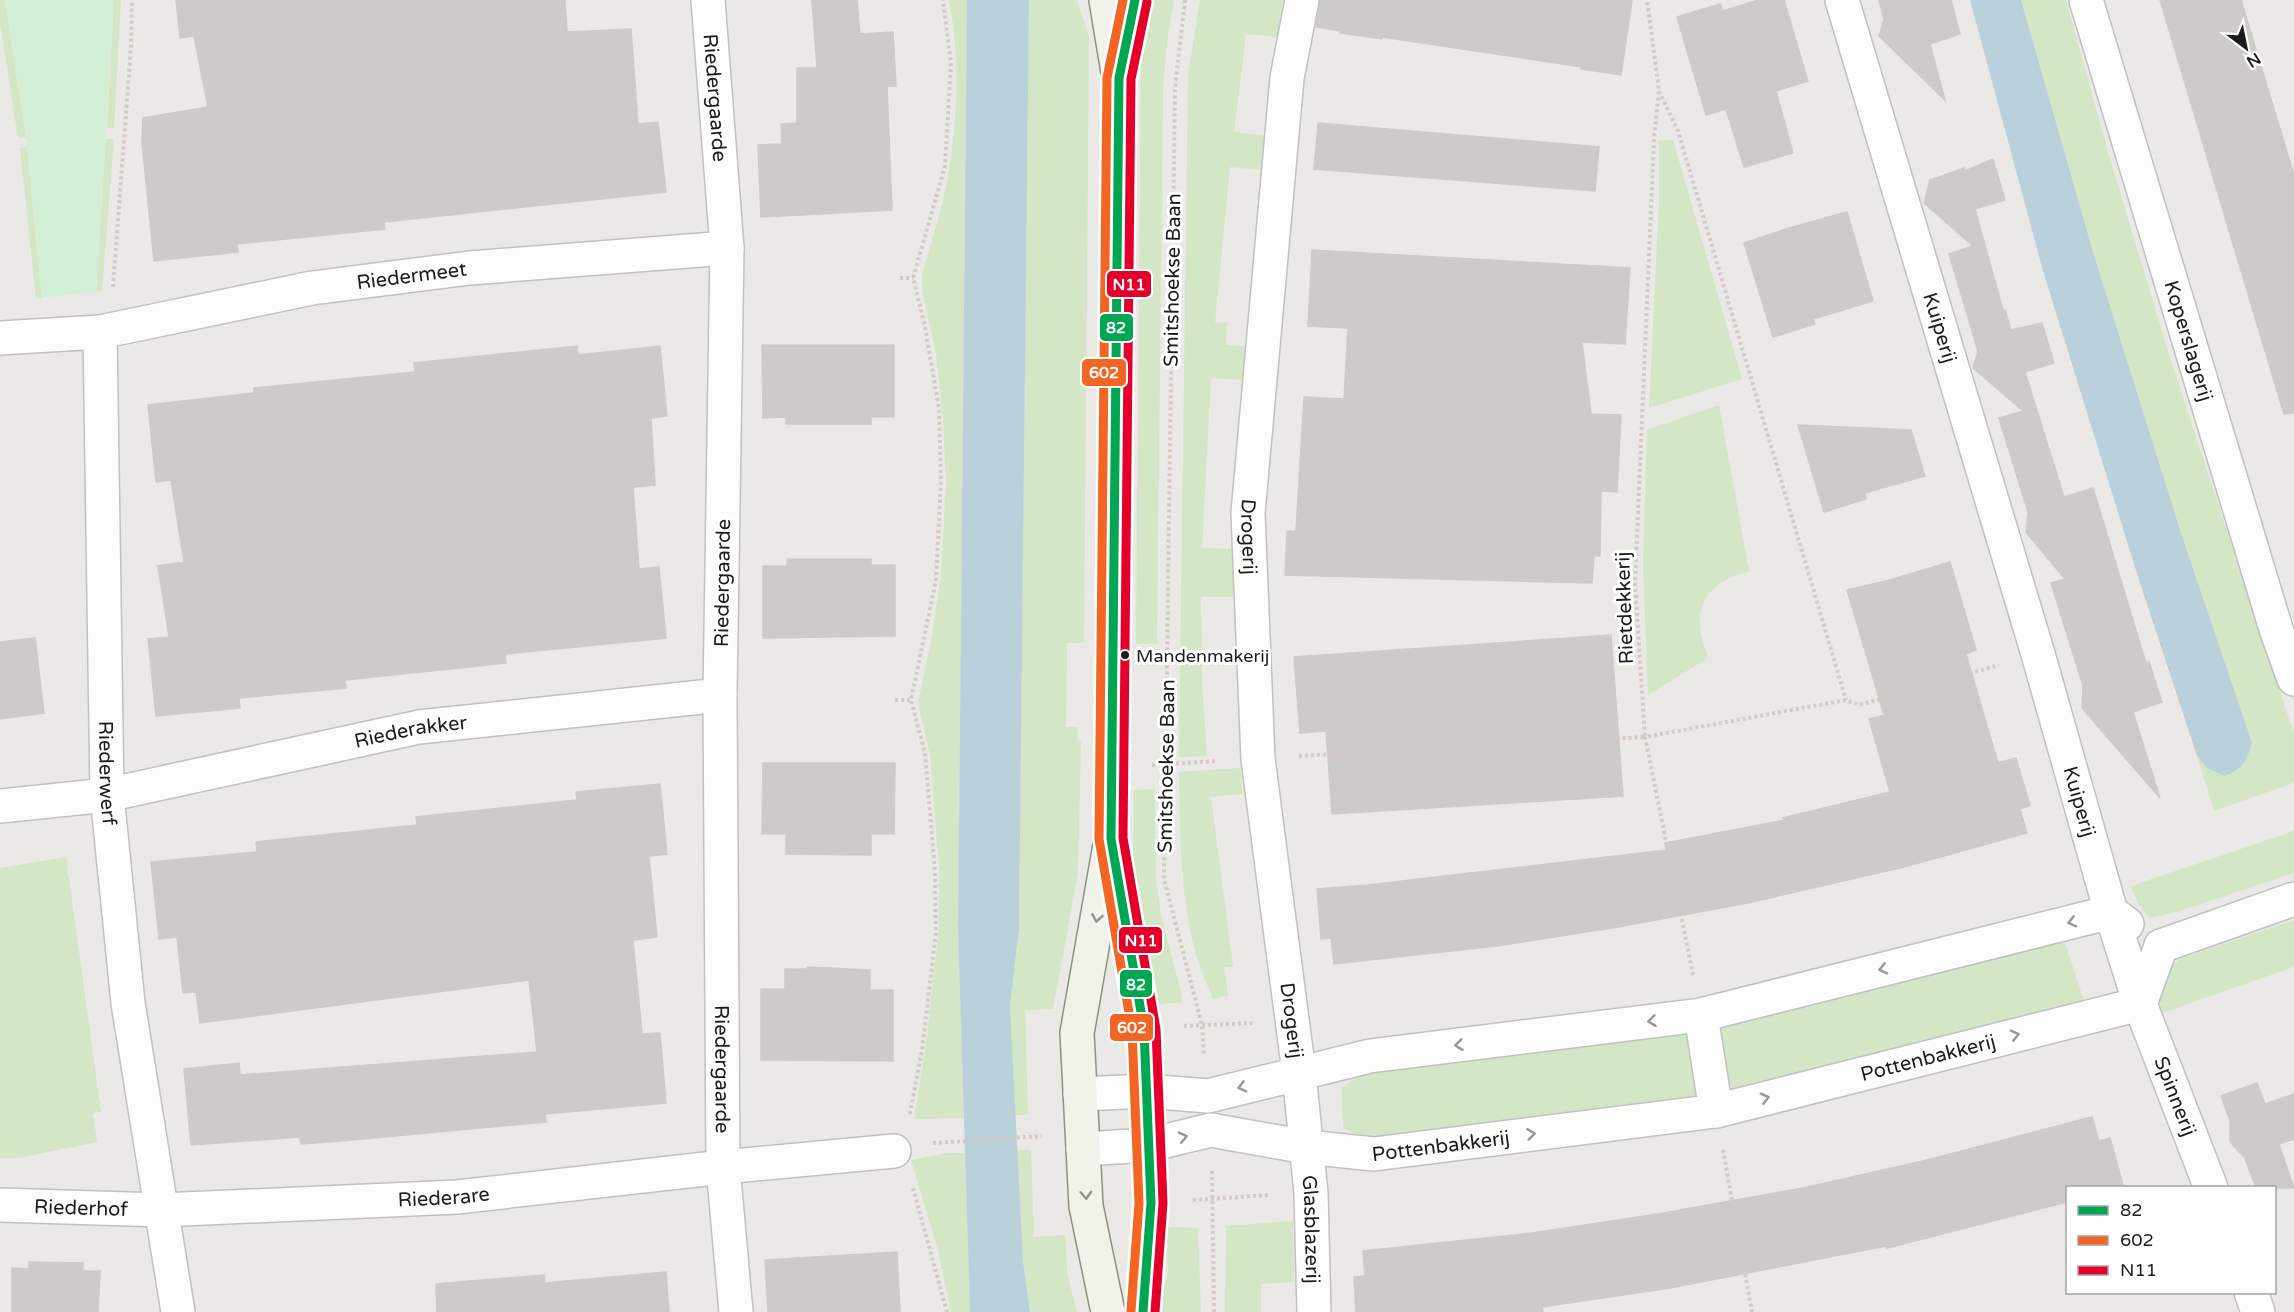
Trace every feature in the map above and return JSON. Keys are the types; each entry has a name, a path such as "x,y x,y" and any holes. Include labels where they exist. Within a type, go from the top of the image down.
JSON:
{"street":[{"name":"Riedergaarde","path":"708,0 727,248 720,695 723,1167 736,1312"},
{"path":"1106,0 1119,78 1111,839 1077,1033 1086,1206 1108,1312"},
{"path":"1119,78 1135,0"},
{"name":"Drogerij","path":"1299,1073 1258,759 1248,513 1287,78 1302,0"},
{"name":"Kuiperij","path":"1842,0 2038,654 2111,912"},
{"name":"Koperslagerij","path":"2086,0 2276,629 2294,679"},
{"name":"Riedermeet","path":"0,338 100,332 312,288 471,268 727,248"},
{"name":"Riederwerf","path":"100,332 107,795 128,1003 178,1312"},
{"name":"Riederakker","path":"107,795 418,727 720,695"},
{"path":"0,806 107,795"},
{"path":"1111,839 1144,1029 1151,1203 1143,1312"},
{"path":"2161,946 2294,898"},
{"path":"1080,1094 1147,1091 1208,1096 1370,1056 1701,1015 2111,912 2161,946"},
{"path":"2111,912 2140,1004"},
{"path":"2140,1004 2161,946"},
{"name":"Pottenbakkerij","path":"1083,1149 1149,1145 1211,1130 1306,1147 1374,1154 1716,1111 2140,1004"},
{"name":"Spinnerij","path":"2140,1004 2210,1186"},
{"path":"1701,1015 1716,1111"},
{"path":"1299,1073 1306,1147"},
{"name":"Glasblazerij","path":"1306,1147 1311,1192 1314,1312"},
{"path":"723,1167 894,1151"},
{"name":"Riederare","path":"161,1210 457,1197 723,1167"},
{"name":"Riederhof","path":"0,1205 161,1210"},
{"path":"2251,1294 2258,1312"}],"path":[{"path":"100,332 113,284 131,47 132,0"},
{"path":"910,1116 922,1050 936,933 935,872 925,753 911,700 936,580 941,481 939,408 924,322 913,278 945,166 951,64 943,0"},
{"name":"Smitshoekse Baan","path":"1185,0 1174,87 1164,879 1202,1025 1208,1096"},
{"path":"1647,0 1659,90 1677,131 1846,700"},
{"name":"Rietdekkerij","path":"1659,90 1654,139 1635,584 1645,737 1701,1015"},
{"path":"900,278 913,278"},
{"path":"1167,764 1645,737 1846,700 1859,705 2038,654"},
{"path":"895,700 911,700"},
{"path":"1716,1111 1752,1312"},
{"path":"1211,1130 1214,1312"},
{"path":"946,1141 1025,1137"},
{"path":"912,1182 947,1312"}],"green space":[{"path":"0,0 5,0 26,137 18,138 0,23"},
{"path":"5,0 114,0 96,291 42,298 26,137"},
{"path":"114,0 121,0 114,128 107,128"},
{"path":"949,0 967,0 958,929 964,1118 914,1119 925,1051 939,931 939,868 930,756 918,702 932,636 941,573 946,483 943,419 936,353 922,291 922,276 944,196 954,127 956,63"},
{"path":"1029,0 1077,0 1089,36 1084,643 1067,643 1066,727 1078,727 1077,740 1081,741 1078,873 1053,1009 1025,1010 1028,1115 1015,1115 1010,1006 1019,929"},
{"path":"1152,0 1174,0 1167,41 1163,88 1157,644 1136,644 1141,45 1147,12"},
{"path":"1200,0 1283,0 1277,37 1246,34 1234,132 1265,136 1261,170 1230,167 1215,322 1227,323 1226,345 1245,346 1242,380 1211,378 1202,548 1234,549 1233,597 1201,597 1202,683 1207,756 1179,757 1188,76"},
{"path":"2021,0 2066,0 2108,152 2171,361 2294,734 2294,783 2214,811 2197,756 2207,768 2251,743 2182,536 2093,252"},
{"path":"106,139 114,139 102,290 96,291"},
{"path":"1673,140 1742,379 1649,408 1659,201 1659,141"},
{"path":"27,147 42,298 36,299 20,148"},
{"path":"1719,405 1749,571 1721,583 1703,603 1700,629 1708,658 1648,695 1643,564 1647,430"},
{"path":"1241,768 1242,794 1211,797 1233,966 1224,967 1228,996 1213,999 1202,973 1189,925 1182,860 1179,772"},
{"path":"1155,789 1156,879 1161,915 1182,1002 1155,1005 1152,972 1139,928 1133,863 1134,790"},
{"path":"2294,831 2294,873 2180,911 2150,918 2139,905 2131,886"},
{"path":"66,857 101,1112 93,1113 97,1142 19,1158 0,1158 0,868"},
{"path":"2294,920 2294,967 2162,1013 2159,989 2162,977 2180,959"},
{"path":"2063,937 2086,1007 1732,1094 1719,1024"},
{"path":"1688,1029 1700,1099 1372,1141 1343,1128 1342,1087 1367,1072"},
{"path":"1017,1150 1031,1150 1034,1237 1065,1235 1067,1273 1077,1312 1030,1312 1023,1261"},
{"path":"947,1153 965,1153 970,1312 951,1312 938,1250 911,1160"},
{"path":"1293,1221 1294,1282 1261,1284 1261,1312 1225,1312 1226,1226"},
{"path":"1165,1227 1198,1228 1201,1312 1157,1312 1168,1273"}],"water":[{"path":"967,0 1029,0 1019,929 1010,1006 1023,1261 1030,1312 970,1312 958,929"},
{"path":"1970,0 2021,0 2093,252 2182,536 2252,743 2243,764 2225,776 2207,768 2197,756 2139,580 2043,271"}],"building":[{"path":"176,0 565,0 567,32 631,29 638,124 658,122 666,192 384,222 385,229 237,244 238,252 154,261 142,142 143,118 208,107 194,36 180,38"},
{"path":"812,0 857,0 860,34 893,32 896,86 887,86 892,210 761,217 758,145 782,144 781,124 797,123 797,68 817,68"},
{"path":"1320,0 1632,0 1621,75 1382,37 1382,39 1340,33 1341,31 1316,27"},
{"path":"1758,0 1784,0 1808,81 1776,91 1793,153 1744,167 1726,109 1706,115 1677,17 1720,4 1723,11"},
{"path":"1879,0 1951,0 1960,34 1930,44 1945,100 1879,36 1884,19"},
{"path":"2160,0 2241,0 2294,175 2294,413 2284,414"},
{"path":"1318,123 1599,147 1595,191 1314,169"},
{"path":"1993,159 2005,200 1975,209 2003,310 2005,310 2011,330 2042,323 2054,363 2025,372 2064,497 2093,488 2146,663 2149,662 2162,702 2133,712 2160,798 2082,708 2083,686 2051,583 2065,579 2026,532 2028,512 1999,418 2023,411 1973,368 1978,351 1949,254 1973,246 1924,203 1930,180 1964,168 1965,171"},
{"path":"1847,212 1873,301 1813,319 1815,324 1773,337 1744,243"},
{"path":"1312,250 1630,268 1625,344 1582,342 1591,414 1621,415 1617,492 1601,491 1600,556 1594,556 1592,583 1285,575 1287,531 1296,531 1304,397 1344,399 1348,328 1308,326"},
{"path":"762,345 894,345 894,417 871,417 871,424 786,424 786,417 763,418"},
{"path":"577,346 578,355 660,346 667,416 651,418 655,485 633,487 639,569 659,567 666,638 505,654 506,663 345,680 346,688 239,698 240,708 156,716 148,639 169,637 158,566 184,562 171,480 156,482 148,405 254,393 254,388 415,372 414,363"},
{"path":"1798,425 1911,430 1925,476 1865,493 1866,499 1824,512"},
{"path":"787,559 871,559 871,565 895,565 895,636 763,638 763,566 787,566"},
{"path":"1950,562 1976,650 1966,654 1998,763 2016,758 2030,805 2020,809 2027,833 1904,867 1748,903 1497,946 1334,964 1331,938 1321,939 1317,889 1666,850 1665,843 1785,820 1783,818 1890,792 1869,719 1884,715 1847,590"},
{"path":"1611,635 1623,796 1332,814 1326,731 1300,733 1294,657"},
{"path":"35,638 44,713 0,719 0,642"},
{"path":"763,763 895,763 894,834 871,834 871,855 786,854 786,834 762,834"},
{"path":"660,784 667,854 649,856 657,937 633,940 642,1034 660,1033 666,1103 545,1114 546,1122 342,1141 301,1144 300,1137 191,1145 184,1069 239,1063 240,1075 537,1052 529,980 200,1023 196,992 183,993 177,937 159,939 151,862 257,852 256,842 417,825 416,817 577,800 576,792"},
{"path":"807,967 870,970 870,990 893,990 893,1061 761,1060 761,989 785,989 785,969 807,969"},
{"path":"2257,1083 2265,1104 2294,1094 2294,1139 2279,1144 2294,1188 2255,1186 2245,1158 2230,1142 2230,1121 2221,1096"},
{"path":"2092,1117 2099,1141 2110,1138 2123,1186 2066,1186 2066,1202 1887,1248 1886,1246 1670,1288 1542,1307 1543,1312 1356,1312 1354,1277 1365,1276 1363,1251 1532,1233 1658,1214 1803,1188 1927,1160"},
{"path":"897,1252 900,1312 768,1312 765,1260"},
{"path":"29,1262 83,1263 83,1271 100,1271 98,1312 12,1312 12,1268 29,1269"},
{"path":"666,1272 669,1312 437,1312 436,1284 544,1275 545,1283"}],"transit line":[{"name":"602","path":"1123,0 1107,78 1099,839 1132,1030 1139,1203 1131,1311"},
{"name":"82","path":"1135,0 1119,78 1111,839 1144,1029 1151,1203 1143,1312"},
{"name":"N11","path":"1147,2 1131,79 1123,838 1156,1029 1163,1203 1155,1312"}],"place":[{"name":"Mandenmakerij","path":"1125,655"}]}
